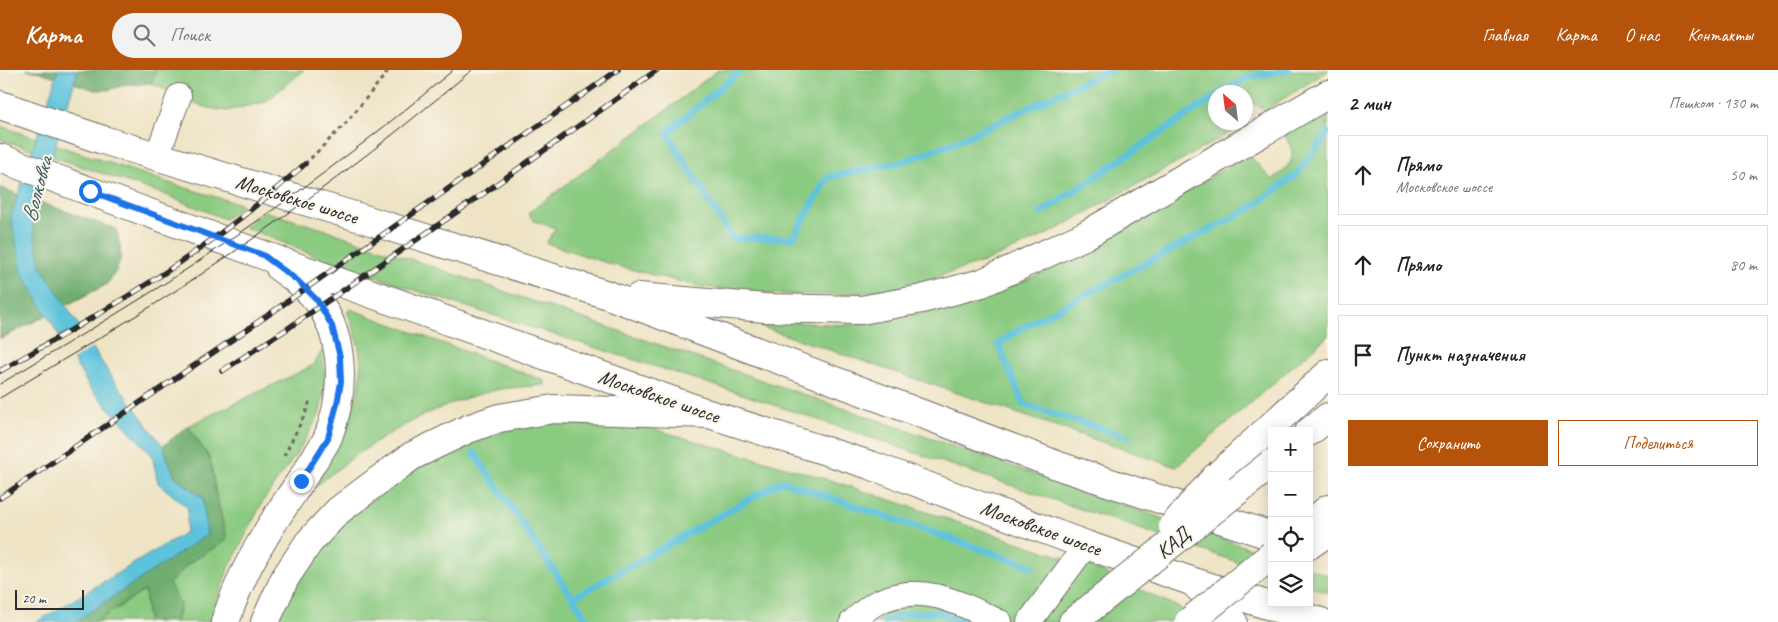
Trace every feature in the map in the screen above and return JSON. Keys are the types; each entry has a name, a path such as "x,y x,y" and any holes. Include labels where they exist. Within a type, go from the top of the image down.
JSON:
{"main road":[{"path":"608,295 765,308 861,310 922,299 982,283 1084,236 1328,94"},
{"name":"Московское шоссе","path":"10,108 103,140 608,295 1062,467 1268,535"},
{"name":"Московское шоссе","path":"2,159 263,255 709,414 870,465 1086,545 1191,581 1321,622"},
{"path":"226,622 234,594 264,537 328,438 341,382 340,357 332,326 317,300 298,281 263,255"},
{"path":"1117,587 1215,478 1328,374"},
{"path":"265,622 286,578 309,542 338,511 412,456 440,442 498,418 554,410 709,414"},
{"path":"1313,429 1328,417"},
{"name":"КАД","path":"1073,622 1268,465"},
{"path":"1313,522 1328,509"},
{"path":"1313,542 1328,532"},
{"path":"1313,550 1328,555"},
{"path":"1189,622 1268,558"},
{"path":"1191,581 1233,622"}],"lane":[{"path":"157,156 180,96"},
{"path":"1029,622 1086,545"},
{"path":"852,622 879,601 911,593 945,597 1000,622"}],"path":[{"path":"305,164 346,123 388,70"},
{"path":"284,457 306,412 311,397"}],"green space":[{"path":"26,70 157,70 151,83 121,86 108,90 95,90 40,72"},
{"path":"157,70 304,70 265,102 226,111 204,107 151,83"},
{"path":"718,70 1328,70 1265,110 1253,103 1253,85 1208,85 1208,130 1233,131 1050,233 989,260 906,287 843,295 772,294 702,287 613,265 546,243 556,228 534,221 528,213"},
{"path":"1328,109 1328,336 1176,467 762,327 763,321 848,325 923,313 1022,282 1091,250 1220,171 1250,156 1272,180 1289,165 1291,160 1291,149 1284,134"},
{"path":"0,126 169,183 243,205 225,219 166,195 0,139"},
{"path":"0,188 116,229 120,245 120,259 116,271 106,285 0,339"},
{"path":"264,211 329,231 1268,555 1268,573 745,395 423,293 318,257 245,227"},
{"path":"350,309 545,381 545,385 495,390 440,408 414,420 339,468 295,505 341,432 359,387 361,368 359,349 347,312"},
{"path":"322,350 326,384 319,415 296,455 263,501 227,572 210,622 176,622 180,605 169,584 189,563 227,540 210,459 188,426 314,365"},
{"path":"604,419 650,428 827,479 1089,566 1180,608 1204,622 274,622 303,567 336,528 406,474 446,451 517,424"},
{"path":"188,426 210,459 227,540 189,563 169,584 180,605 176,622 148,622 145,590 96,622 75,622 206,534 203,498 175,477 163,446"},
{"path":"1313,570 1328,575 1328,593 1313,587"},
{"path":"145,590 148,622 96,622"}],"water":[{"name":"Волковка","path":"58,70 78,70 32,223 41,266 110,375 163,446 175,477 203,498 207,535 75,622 37,622 186,532 188,508 158,483 152,455 90,388 22,273 11,217"}],"pier":[{"path":"84,328 95,346 71,361 60,342"}],"waterway":[{"path":"741,70 667,133 732,238 793,238 828,177 902,162 953,143 1110,70"},
{"path":"1235,85 1249,77 1288,70"},
{"path":"1041,213 1208,101"},
{"path":"1129,437 1024,405 998,344 1022,328 1251,208 1297,174 1328,133"},
{"path":"474,453 589,622"},
{"path":"573,598 782,481 1033,567"},
{"path":"884,622 909,613 936,612 963,622"}],"tram line":[{"path":"0,384 145,296 227,242 358,147 453,70"},
{"path":"0,398 151,307 270,227 406,124 472,70"}],"railway":[{"path":"0,498 258,322 618,70"},
{"path":"222,371 287,329 480,196 657,70"},
{"path":"0,371 99,314 172,268 209,242 305,164"}],"route":[{"path":"90,191 263,255 298,281 317,300 332,326 340,357 341,382 328,438 301,481"}]}
